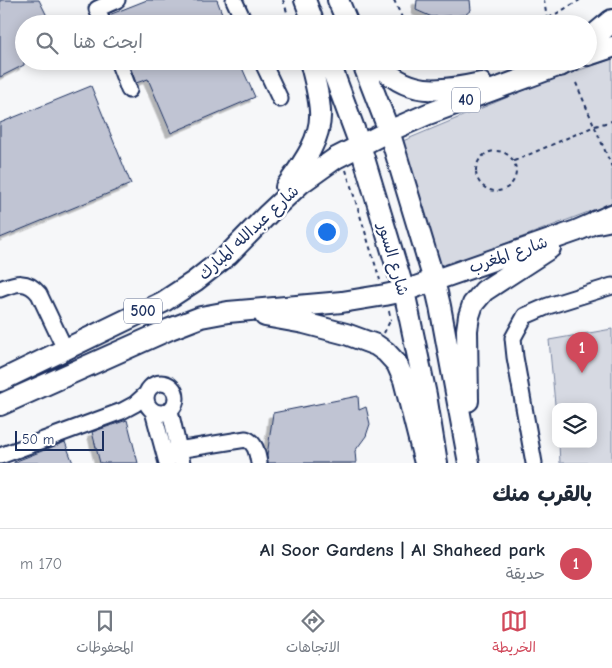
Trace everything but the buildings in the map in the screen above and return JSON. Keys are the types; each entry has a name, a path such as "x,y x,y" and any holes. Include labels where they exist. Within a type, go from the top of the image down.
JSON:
{"highway":[{"path":"597,34 612,21"}],"main road":[{"path":"298,0 300,15"},
{"path":"305,0 311,15"},
{"path":"597,52 612,47"},
{"path":"268,214 310,150 317,133 320,111 312,70"},
{"name":"شارع السور","path":"332,70 360,145 394,293 426,394 437,463"},
{"name":"شارع السور","path":"365,70 389,131 434,280 469,463"},
{"path":"384,70 400,82 411,87 428,90 460,88 535,70"},
{"name":"40","path":"360,145 428,114 544,70"},
{"name":"شارع عبدالله المبارك","path":"0,380 163,302 228,255 301,183 325,165 360,145"},
{"path":"469,463 466,343 467,324 473,304 480,294 491,286 599,221"},
{"name":"شارع المغرب","path":"394,293 599,221"},
{"name":"500","path":"0,405 201,317 241,311 342,302 394,293"},
{"path":"241,311 325,328 376,345 386,352 397,364 404,380 425,463"}],"street":[{"path":"99,15 97,10 117,0"},
{"path":"234,0 241,15"},
{"path":"122,70 130,90"},
{"path":"266,70 280,99"},
{"path":"0,289 19,284 26,284 34,288 39,294 65,349"},
{"path":"534,463 513,338 525,316 548,306 612,286"},
{"path":"7,457 122,411 135,404 145,395 147,390 159,382 169,385 175,392 176,402 170,410 162,414 152,411 122,411"},
{"path":"145,395 147,404 173,457"},
{"path":"170,410 173,457"},
{"path":"173,457 246,439 254,446 259,463"}],"path":[{"path":"283,0 288,15"},
{"path":"394,0 401,15"},
{"path":"544,0 546,15"},
{"path":"554,15 580,0"},
{"path":"576,83 612,167"},
{"path":"514,161 595,126 612,121"},
{"path":"502,151 507,153 514,161 515,177 505,189 489,190 484,188 477,180 476,164 478,159 486,152 502,151"},
{"path":"341,155 394,293 391,320"}],"shaded area":[{"path":"612,59 612,203 438,269 398,143 544,82 579,70 597,70 597,64"},
{"path":"612,329 612,463 560,463 559,448 597,448 597,403 555,403 549,340"}],"place":[{"name":"Al Soor Gardens | Al Shaheed park","path":"582,373"}]}
